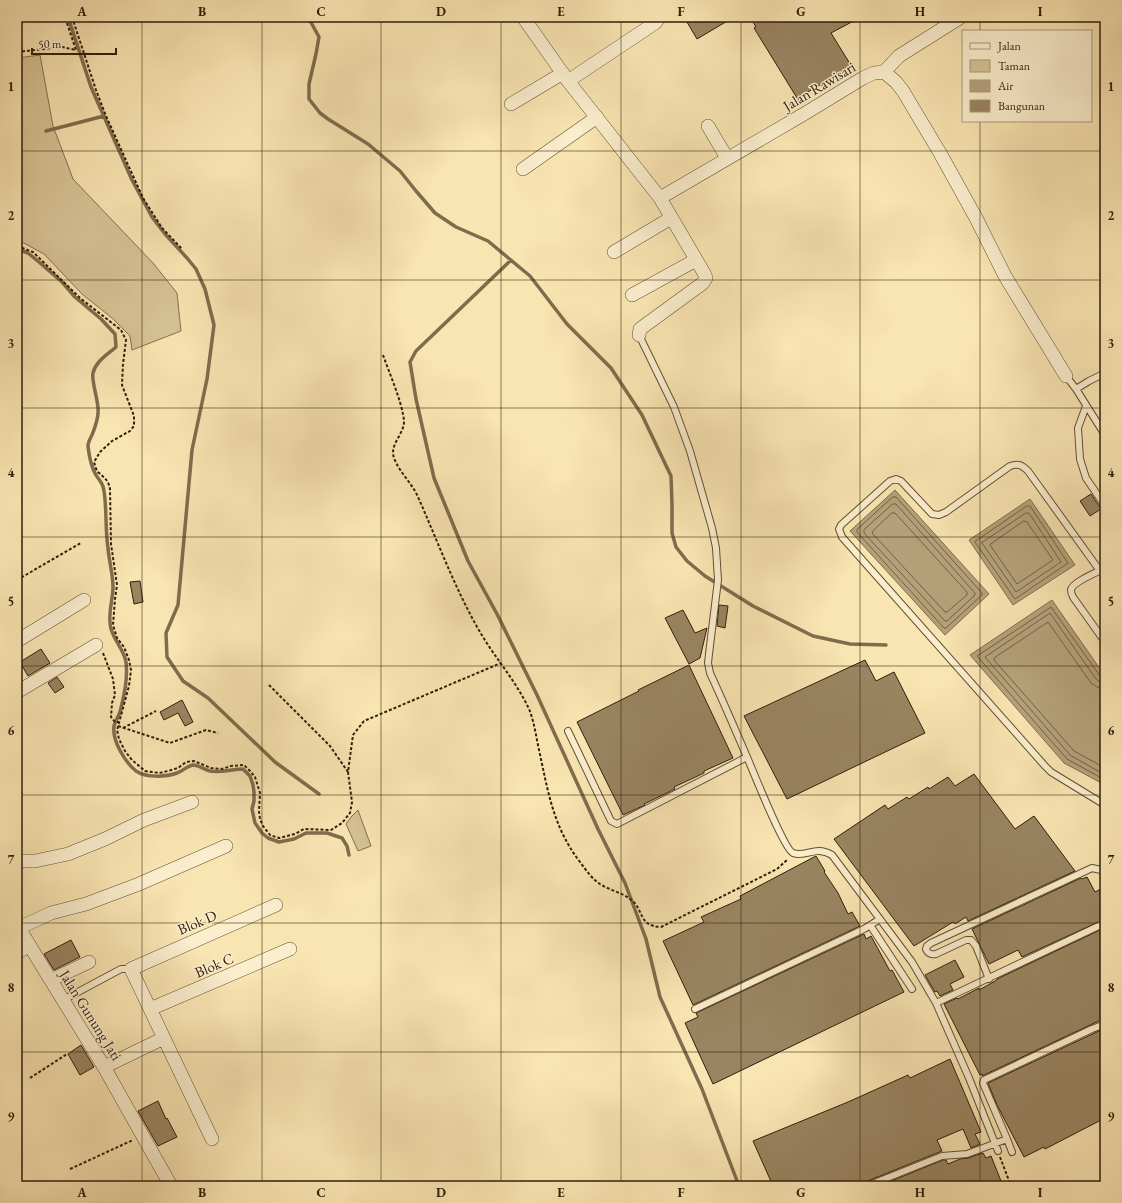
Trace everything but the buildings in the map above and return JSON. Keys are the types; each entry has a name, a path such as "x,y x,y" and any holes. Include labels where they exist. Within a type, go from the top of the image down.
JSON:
{"street":[{"path":"523,17 565,77 660,198 706,278 703,283 647,323 640,329 639,335"},
{"path":"511,104 565,77 655,23 658,17"},
{"path":"961,17 899,56 884,72 896,82 903,91 969,205 1004,276 1066,376"},
{"name":"Jalan Rawisari","path":"660,198 804,114 861,74 884,72"},
{"path":"523,169 597,117"},
{"path":"708,126 727,158"},
{"path":"614,252 671,218"},
{"path":"632,295 696,260"},
{"path":"17,641 84,600"},
{"path":"17,692 96,645"},
{"path":"17,864 22,861 35,861 68,854 105,839 144,820 192,802"},
{"path":"18,927 56,911 86,904 139,884 226,846"},
{"name":"Blok D","path":"131,969 276,905"},
{"name":"Jalan Gunung Jati","path":"18,927 104,1067 171,1186"},
{"path":"17,952 29,946"},
{"name":"Blok C","path":"150,1010 290,949"},
{"path":"51,980 88,962"},
{"path":"131,969 212,1139"},
{"path":"104,1067 164,1038"}],"lane":[{"path":"639,335 674,407 690,451 716,548 718,580 708,663 710,673 776,824 789,849 793,853 802,854 822,851 832,856 912,962 936,1003 970,1078 998,1151"},
{"path":"1076,388 1105,373"},
{"path":"1066,376 1076,388 1105,435"},
{"path":"1086,406 1078,428 1080,458 1086,478 1105,506"},
{"path":"1105,642 1073,597 1071,591 1073,586 1102,570 1022,465 1017,464 1010,466 946,512 939,515 932,514 901,481 896,479 890,481 841,524 839,529 842,537 1045,766 1051,772 1105,805"},
{"path":"568,731 611,821 617,824 747,757"},
{"path":"989,979 976,946 971,940 966,940 932,955 928,953 926,949 927,946 1092,868 1101,870 1105,874"},
{"path":"695,1009 864,929 880,919"},
{"path":"936,1003 1105,923"},
{"path":"870,925 912,989"},
{"path":"63,1000 121,969 131,969"},
{"path":"1012,1152 983,1083 984,1080 1105,1024"},
{"path":"867,1186 942,1156 967,1154 1007,1139"}],"path":[{"path":"17,52 62,47 76,50 65,17"},
{"path":"72,17 106,116 143,198 162,228 182,249"},
{"path":"17,246 33,252 80,298 121,330 126,340 122,386 134,416 134,426 130,432 112,441 100,452 94,462 97,471 104,476 109,483 110,489 111,544 117,586 114,599 113,625 118,638 124,647 131,670 129,686 117,730 119,740 132,760 145,771 159,773 178,768 186,762 194,761 211,768 222,769 231,766 244,765 255,777 260,793 258,810 260,819 270,835 279,838 295,834 304,829 331,830 342,823 350,813 352,802 348,772 354,735 364,721 501,663"},
{"path":"383,355 400,403 404,421 402,431 393,448 393,456 398,466 415,490 458,590 480,632 519,690 529,710 534,725 551,805 560,830 573,852 591,876 600,884 629,897 634,901 641,916 647,923 653,927 661,928 777,869 793,853"},
{"path":"17,580 81,543"},
{"path":"96,645 100,645 113,678 115,695 112,703 111,717 115,722 119,722"},
{"path":"269,685 330,746 348,772"},
{"path":"123,728 156,711"},
{"path":"118,726 170,743 206,730 218,733"},
{"path":"30,1078 67,1054"},
{"path":"70,1169 143,1135"},
{"path":"998,1151 1011,1186"}],"green space":[{"path":"40,55 53,126 73,179 153,263 177,293 181,331 132,350 130,336 112,318 82,294 44,254 20,241 17,241 17,58"},
{"path":"358,810 371,846 358,851 346,824"}],"water":[{"path":"895,490 989,594 945,635 850,531"},
{"path":"1030,499 1075,565 1013,605 969,540"},
{"path":"1052,600 1105,676 1105,785 1064,763 970,655"}],"waterway":[{"path":"68,17 91,87 132,180 152,217 196,269 205,289 214,325 207,379 192,450 178,605 166,633 167,657 183,681 208,698 275,762 319,794"},
{"path":"308,17 319,37 309,84 309,99 320,113 368,144 400,171 435,213 456,227 488,241 530,276 567,324 611,368 642,415 671,476 672,533 676,547 687,561 705,576 753,606 813,636 850,644 886,645"},
{"path":"46,131 104,116"},
{"path":"17,249 28,253 39,262 62,282 75,297 101,319 115,334 116,347 99,362 93,373 98,405 98,416 88,446 94,472 103,486 105,498 107,541 113,582 110,613 111,629 126,662 124,694 120,712 114,726 115,738 120,751 136,771 150,776 172,774 193,765 214,771 243,769 250,776 253,785 254,801 252,809 255,823 262,833 268,838 279,842 294,839 306,833 327,833 342,838 347,846 349,855"},
{"path":"511,260 416,351 410,362 416,399 434,478 468,561 497,614 537,695 598,829 625,883 646,939 660,997 702,1089 739,1186"}]}
